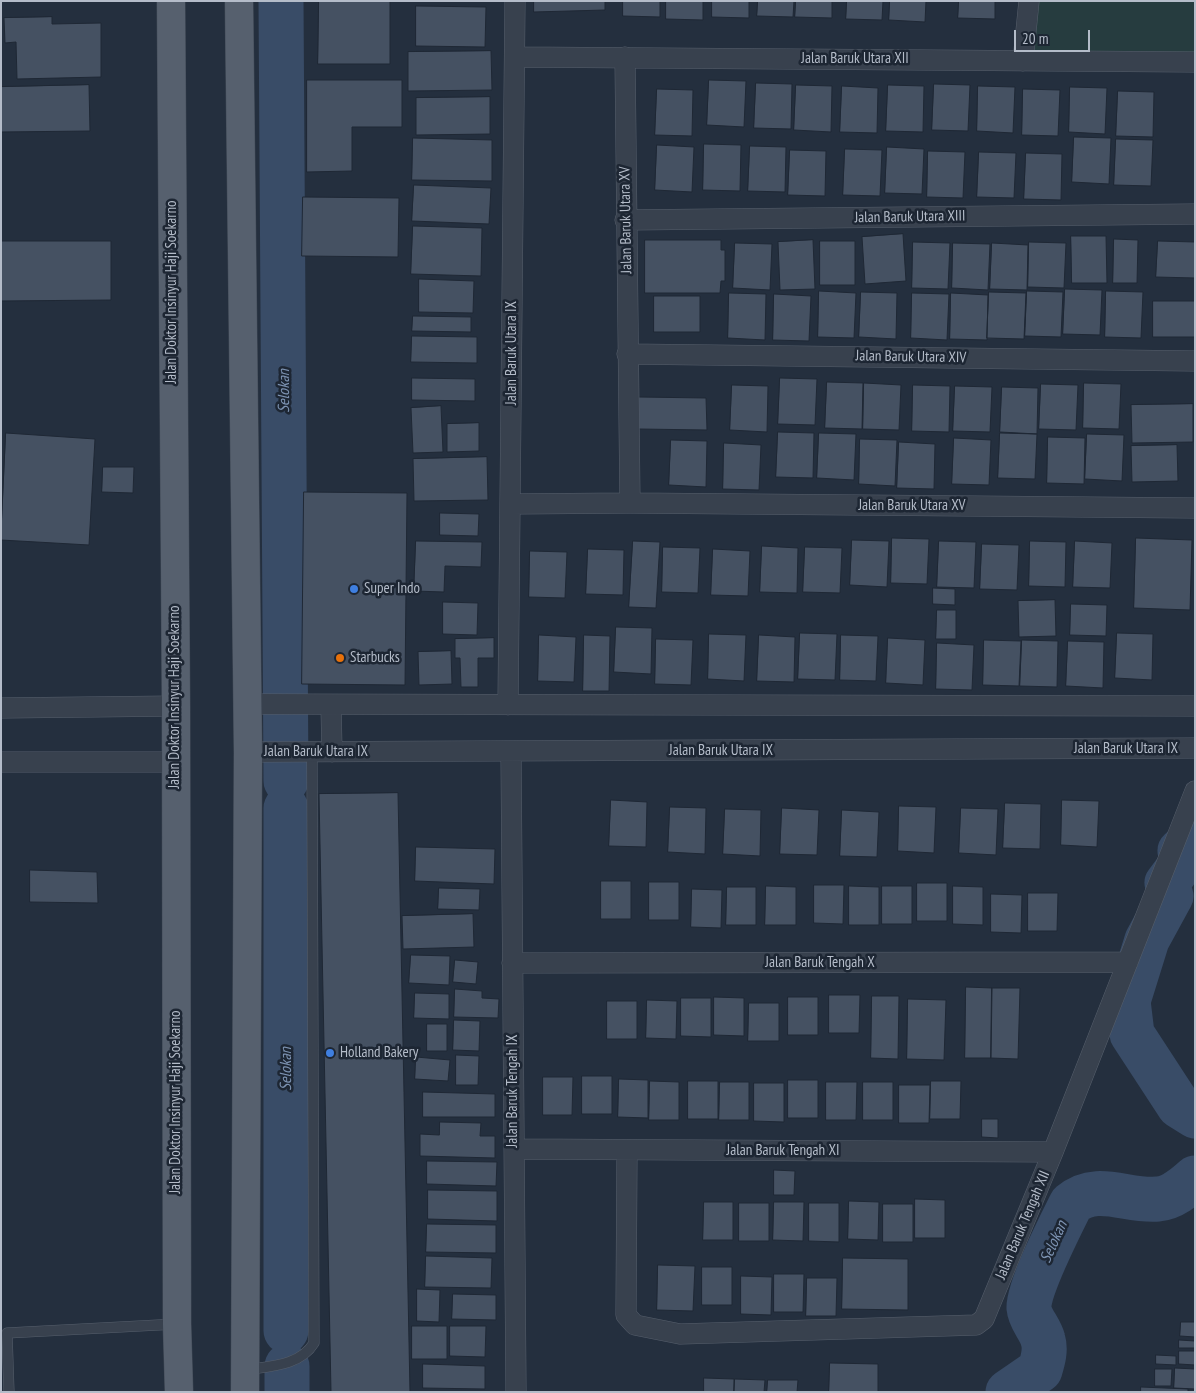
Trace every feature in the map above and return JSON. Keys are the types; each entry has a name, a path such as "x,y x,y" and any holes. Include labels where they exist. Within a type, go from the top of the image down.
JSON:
{"main road":[{"name":"Jalan Doktor Insinyur Haji Soekarno","path":"171,1 176,706 177,1324 179,1392"},
{"path":"240,1 261,752 245,1381"}],"street":[{"name":"Jalan Baruk Utara IX","path":"508,704 515,1"},
{"path":"1023,61 1029,1"},
{"name":"Jalan Baruk Utara XII","path":"515,57 1195,62"},
{"name":"Jalan Baruk Utara XV","path":"625,58 625,220 630,503"},
{"name":"Jalan Baruk Utara XIII","path":"625,220 1195,214"},
{"name":"Jalan Baruk Utara XIV","path":"627,354 1195,361"},
{"name":"Jalan Baruk Utara XV","path":"511,504 630,503 1195,508"},
{"path":"259,704 1195,706"},
{"path":"331,705 332,752"},
{"path":"1,708 176,706"},
{"name":"Jalan Baruk Utara IX","path":"261,752 1195,748"},
{"name":"Jalan Baruk Tengah IX","path":"511,752 516,1391"},
{"path":"1,762 175,762"},
{"name":"Jalan Baruk Tengah XII","path":"627,1151 626,1315 635,1325 680,1334 976,1326 984,1319 1053,1152 1195,791"},
{"name":"Jalan Baruk Tengah X","path":"512,964 1128,962"},
{"name":"Jalan Baruk Tengah XI","path":"514,1149 1053,1152"}],"lane":[{"path":"245,1381 307,1354 314,1343 305,752"},
{"path":"9,1392 7,1333 177,1324"}],"green space":[{"path":"1035,1 1195,1 1195,55 1028,52"}],"building":[{"path":"319,1 390,1 390,64 318,64"},
{"path":"534,1 605,1 605,10 534,12"},
{"path":"623,1 660,1 660,17 623,16"},
{"path":"666,1 703,1 703,20 666,19"},
{"path":"712,1 749,1 749,18 712,17"},
{"path":"758,1 794,1 793,17 757,16"},
{"path":"796,1 832,1 832,18 795,17"},
{"path":"847,1 883,1 882,20 846,19"},
{"path":"890,1 926,1 925,22 889,20"},
{"path":"959,1 995,1 995,19 958,18"},
{"path":"416,6 486,7 485,47 416,46"},
{"path":"52,17 52,24 101,23 101,77 17,79 16,42 5,43 4,18"},
{"path":"491,51 492,90 408,91 408,52"},
{"path":"307,80 402,80 402,127 352,127 352,171 307,172"},
{"path":"709,80 746,81 744,127 707,125"},
{"path":"756,83 792,84 791,129 754,128"},
{"path":"934,84 970,85 968,131 932,130"},
{"path":"89,85 90,131 1,132 1,87"},
{"path":"796,85 832,86 831,132 794,130"},
{"path":"888,85 924,86 923,132 886,131"},
{"path":"842,86 878,88 877,133 840,132"},
{"path":"978,86 1015,87 1013,133 977,131"},
{"path":"1070,87 1107,88 1105,134 1069,132"},
{"path":"657,89 693,90 692,136 655,135"},
{"path":"1023,89 1060,90 1058,136 1022,135"},
{"path":"1118,91 1154,92 1153,137 1116,136"},
{"path":"490,97 490,134 416,135 416,98"},
{"path":"1074,137 1111,138 1109,184 1072,182"},
{"path":"413,138 492,140 492,181 412,180"},
{"path":"1116,139 1153,140 1151,186 1114,185"},
{"path":"704,144 741,145 740,191 703,190"},
{"path":"657,145 694,147 692,192 655,190"},
{"path":"750,146 786,147 785,192 748,191"},
{"path":"887,147 924,149 922,194 885,193"},
{"path":"845,149 882,150 880,196 843,195"},
{"path":"790,150 826,151 825,196 788,195"},
{"path":"928,151 965,152 963,198 927,197"},
{"path":"979,152 1016,153 1014,198 977,197"},
{"path":"1026,153 1062,154 1061,200 1024,199"},
{"path":"414,185 491,188 489,224 412,221"},
{"path":"303,197 399,198 398,257 302,256"},
{"path":"413,226 482,228 481,276 411,274"},
{"path":"903,234 906,281 865,284 862,237"},
{"path":"1071,236 1106,236 1107,283 1072,283"},
{"path":"1114,239 1138,240 1137,283 1113,283"},
{"path":"645,240 721,240 721,250 725,250 725,281 721,281 720,293 645,293"},
{"path":"813,240 815,289 780,290 778,242"},
{"path":"1,241 111,241 111,300 1,301"},
{"path":"820,241 855,241 855,285 820,285"},
{"path":"1158,241 1195,242 1195,278 1156,277"},
{"path":"913,242 950,243 948,289 912,288"},
{"path":"1029,242 1066,243 1064,288 1028,287"},
{"path":"735,243 772,244 770,290 733,288"},
{"path":"953,243 990,244 988,290 952,288"},
{"path":"992,243 1028,245 1027,290 990,289"},
{"path":"419,279 474,281 473,313 419,312"},
{"path":"1065,289 1102,290 1100,335 1063,334"},
{"path":"819,291 856,293 854,338 818,337"},
{"path":"1027,291 1063,292 1061,337 1025,336"},
{"path":"1106,291 1143,292 1141,338 1105,337"},
{"path":"861,292 897,293 896,339 859,337"},
{"path":"989,292 1026,293 1024,339 987,338"},
{"path":"729,293 766,294 765,340 728,338"},
{"path":"912,293 949,294 947,340 911,338"},
{"path":"951,293 988,295 987,340 950,339"},
{"path":"774,294 811,296 809,341 773,340"},
{"path":"654,296 700,296 700,332 654,332"},
{"path":"1153,301 1195,301 1195,337 1153,337"},
{"path":"413,316 471,317 471,332 412,331"},
{"path":"412,336 477,337 477,363 411,362"},
{"path":"412,378 475,379 475,401 412,400"},
{"path":"780,378 817,379 815,425 778,424"},
{"path":"827,382 863,383 862,429 825,428"},
{"path":"864,383 901,385 899,430 863,429"},
{"path":"1084,383 1121,384 1119,429 1083,428"},
{"path":"1041,384 1078,385 1076,430 1039,429"},
{"path":"732,385 768,386 767,432 730,430"},
{"path":"913,385 950,386 949,432 912,431"},
{"path":"955,386 992,387 990,432 953,431"},
{"path":"1002,387 1038,388 1037,434 1000,432"},
{"path":"639,397 706,398 707,430 639,429"},
{"path":"1193,404 1193,442 1132,443 1131,405"},
{"path":"441,406 443,452 413,453 411,408"},
{"path":"479,423 479,451 447,452 447,424"},
{"path":"778,432 814,433 813,478 776,477"},
{"path":"6,433 95,439 89,545 1,540"},
{"path":"819,433 856,434 854,480 817,478"},
{"path":"1000,433 1037,434 1035,479 998,478"},
{"path":"1087,434 1124,435 1122,481 1085,479"},
{"path":"1048,437 1085,438 1084,484 1047,483"},
{"path":"954,438 991,440 989,485 952,484"},
{"path":"860,439 897,440 895,486 859,484"},
{"path":"671,440 707,441 706,487 669,485"},
{"path":"899,442 935,444 934,489 897,488"},
{"path":"724,443 761,445 759,490 723,489"},
{"path":"1177,445 1178,481 1132,482 1131,446"},
{"path":"487,457 488,500 414,501 413,459"},
{"path":"103,467 134,467 133,493 102,492"},
{"name":"Super Indo","path":"304,492 407,493 405,685 302,684"},
{"path":"440,513 479,514 478,536 440,535"},
{"path":"892,538 929,539 927,584 891,583"},
{"path":"1136,538 1192,540 1190,610 1134,608"},
{"path":"852,540 889,541 887,587 850,585"},
{"path":"416,541 482,542 481,567 445,566 444,592 414,591"},
{"path":"633,541 660,542 656,608 629,607"},
{"path":"939,541 976,542 974,588 937,587"},
{"path":"1030,541 1066,542 1065,587 1029,586"},
{"path":"1075,541 1112,543 1110,588 1073,587"},
{"path":"982,544 1019,545 1017,590 980,589"},
{"path":"762,546 798,548 797,593 760,592"},
{"path":"663,547 700,548 698,593 662,592"},
{"path":"805,547 842,548 840,593 803,592"},
{"path":"588,549 624,550 623,595 586,594"},
{"path":"713,549 750,551 748,596 711,595"},
{"path":"530,551 567,552 565,598 529,597"},
{"path":"933,588 955,589 955,605 933,604"},
{"path":"1055,600 1056,636 1019,637 1018,601"},
{"path":"443,602 478,603 477,635 443,634"},
{"path":"1071,604 1107,605 1106,636 1070,635"},
{"path":"937,610 956,610 956,639 936,639"},
{"path":"616,627 652,628 651,674 614,672"},
{"path":"800,633 837,634 835,680 798,679"},
{"path":"1117,633 1153,634 1152,680 1115,678"},
{"path":"709,634 746,635 744,681 708,679"},
{"path":"539,635 576,637 574,682 538,681"},
{"path":"584,635 610,636 609,691 583,691"},
{"path":"759,635 795,637 794,682 757,681"},
{"path":"841,635 878,636 876,681 840,680"},
{"path":"494,638 494,658 478,658 478,687 461,687 460,658 455,658 455,639"},
{"path":"888,638 925,640 923,685 886,683"},
{"path":"656,639 693,640 691,685 655,684"},
{"path":"984,640 1021,641 1019,686 983,685"},
{"path":"1022,640 1058,641 1057,687 1020,686"},
{"path":"1068,641 1104,642 1103,688 1066,686"},
{"path":"937,643 974,645 972,690 936,689"},
{"path":"451,651 452,684 419,685 418,652"},
{"path":"398,793 410,1392 331,1392 319,794"},
{"path":"611,800 647,802 646,847 609,846"},
{"path":"1062,800 1099,801 1097,847 1061,845"},
{"path":"1005,803 1041,804 1040,849 1003,848"},
{"path":"899,806 936,807 934,853 898,851"},
{"path":"670,807 706,808 705,854 668,852"},
{"path":"782,808 819,810 817,855 780,854"},
{"path":"961,808 998,809 996,855 959,853"},
{"path":"725,809 761,810 760,856 723,854"},
{"path":"842,810 879,812 877,857 840,856"},
{"path":"416,847 495,849 494,884 415,881"},
{"path":"30,870 97,872 98,903 30,902"},
{"path":"601,881 631,881 631,919 601,919"},
{"path":"649,882 679,882 679,920 649,920"},
{"path":"917,883 947,883 947,921 917,921"},
{"path":"814,885 844,885 843,924 814,923"},
{"path":"766,886 796,887 796,925 765,925"},
{"path":"849,886 879,887 879,925 849,925"},
{"path":"882,886 912,886 912,924 882,924"},
{"path":"953,886 983,887 983,925 953,924"},
{"path":"727,887 756,887 756,925 726,925"},
{"path":"439,888 480,889 479,910 438,909"},
{"path":"692,889 722,890 721,928 691,927"},
{"path":"1028,893 1058,893 1057,931 1028,931"},
{"path":"991,894 1022,895 1021,933 991,932"},
{"path":"473,914 474,947 403,949 402,916"},
{"path":"411,955 450,956 449,985 409,983"},
{"path":"455,960 478,962 476,984 453,982"},
{"path":"966,987 992,988 991,1058 965,1058"},
{"path":"992,988 1020,988 1018,1059 991,1058"},
{"path":"455,989 482,991 482,998 499,999 498,1018 454,1017"},
{"path":"415,993 449,994 449,1019 414,1018"},
{"path":"829,995 860,995 859,1033 829,1033"},
{"path":"872,996 899,996 898,1059 871,1058"},
{"path":"714,997 744,998 744,1036 714,1035"},
{"path":"788,997 818,997 818,1035 788,1035"},
{"path":"681,998 711,998 711,1037 681,1036"},
{"path":"908,999 946,1000 944,1060 907,1059"},
{"path":"647,1000 677,1001 676,1039 646,1038"},
{"path":"607,1001 637,1001 637,1039 607,1039"},
{"path":"749,1003 779,1003 779,1041 748,1041"},
{"path":"454,1020 480,1021 479,1051 453,1050"},
{"path":"427,1024 447,1024 447,1051 427,1051"},
{"path":"456,1055 479,1056 478,1085 456,1085"},
{"path":"416,1057 450,1060 448,1081 415,1079"},
{"path":"582,1076 612,1076 612,1114 582,1114"},
{"path":"543,1077 573,1077 572,1115 543,1115"},
{"path":"619,1079 648,1080 648,1118 618,1117"},
{"path":"788,1080 818,1080 818,1118 788,1118"},
{"path":"650,1081 679,1082 679,1120 649,1120"},
{"path":"688,1081 718,1081 718,1119 688,1119"},
{"path":"931,1081 961,1081 960,1119 930,1119"},
{"path":"720,1082 749,1082 749,1120 719,1120"},
{"path":"826,1082 857,1082 856,1120 826,1120"},
{"path":"863,1082 893,1082 893,1120 863,1120"},
{"path":"754,1083 784,1083 784,1122 754,1121"},
{"path":"899,1085 930,1085 929,1123 899,1123"},
{"path":"423,1092 495,1094 495,1117 423,1117"},
{"path":"982,1119 998,1119 998,1138 982,1137"},
{"path":"440,1122 481,1123 480,1136 495,1136 495,1158 420,1156 420,1134 439,1135"},
{"path":"427,1161 497,1162 496,1186 427,1184"},
{"path":"774,1170 795,1171 794,1195 774,1195"},
{"path":"428,1190 497,1191 497,1221 428,1219"},
{"path":"915,1199 945,1200 945,1238 915,1238"},
{"path":"849,1201 879,1202 878,1240 848,1239"},
{"path":"704,1202 733,1202 733,1240 703,1240"},
{"path":"774,1202 804,1202 803,1241 773,1240"},
{"path":"739,1203 769,1203 769,1241 739,1241"},
{"path":"809,1203 839,1203 839,1242 809,1241"},
{"path":"883,1204 913,1204 913,1242 883,1242"},
{"path":"427,1224 496,1225 496,1253 426,1252"},
{"path":"426,1256 492,1258 491,1288 425,1287"},
{"path":"843,1258 908,1259 908,1310 842,1309"},
{"path":"658,1265 695,1266 693,1311 657,1310"},
{"path":"702,1267 732,1267 732,1305 702,1305"},
{"path":"774,1274 804,1274 803,1312 774,1312"},
{"path":"741,1276 772,1277 771,1315 741,1314"},
{"path":"807,1278 837,1278 836,1316 806,1316"},
{"path":"417,1289 440,1290 439,1322 417,1321"},
{"path":"453,1294 496,1295 496,1320 452,1319"},
{"path":"1181,1322 1195,1322 1195,1337 1180,1336"},
{"path":"412,1326 447,1326 447,1359 412,1359"},
{"path":"450,1326 486,1326 485,1357 450,1356"},
{"path":"1179,1340 1195,1341 1195,1348 1179,1348"},
{"path":"1179,1351 1195,1351 1195,1365 1179,1364"},
{"path":"1156,1355 1176,1356 1176,1365 1156,1364"},
{"path":"830,1363 878,1364 878,1392 829,1392"},
{"path":"423,1364 485,1366 485,1389 423,1388"},
{"path":"1175,1368 1195,1369 1195,1389 1174,1388"},
{"path":"1155,1369 1172,1369 1171,1386 1155,1386"},
{"path":"704,1378 734,1379 734,1392 704,1392"},
{"path":"735,1379 765,1380 764,1392 734,1392"},
{"path":"768,1380 798,1380 797,1392 767,1392"},
{"path":"1141,1387 1188,1389 1188,1392 1141,1392"}],"waterway":[{"name":"Selokan","path":"281,1 286,781"},
{"name":"Selokan","path":"286,808 286,1331"},
{"name":"Selokan","path":"1195,837 1180,851 1182,863 1167,883 1171,896 1147,940 1128,1001 1132,1034 1179,1106 1195,1116"},
{"name":"Selokan","path":"1008,1392 1040,1370 1044,1355 1044,1344 1030,1312 1030,1299 1046,1256 1071,1204 1091,1194 1113,1194 1146,1199 1168,1197 1178,1192 1195,1178"},
{"name":"Selokan","path":"287,1366 287,1392"}],"place":[{"name":"Super Indo","path":"354,589"},
{"name":"Starbucks","path":"340,658"},
{"name":"Holland Bakery","path":"330,1053"}]}
